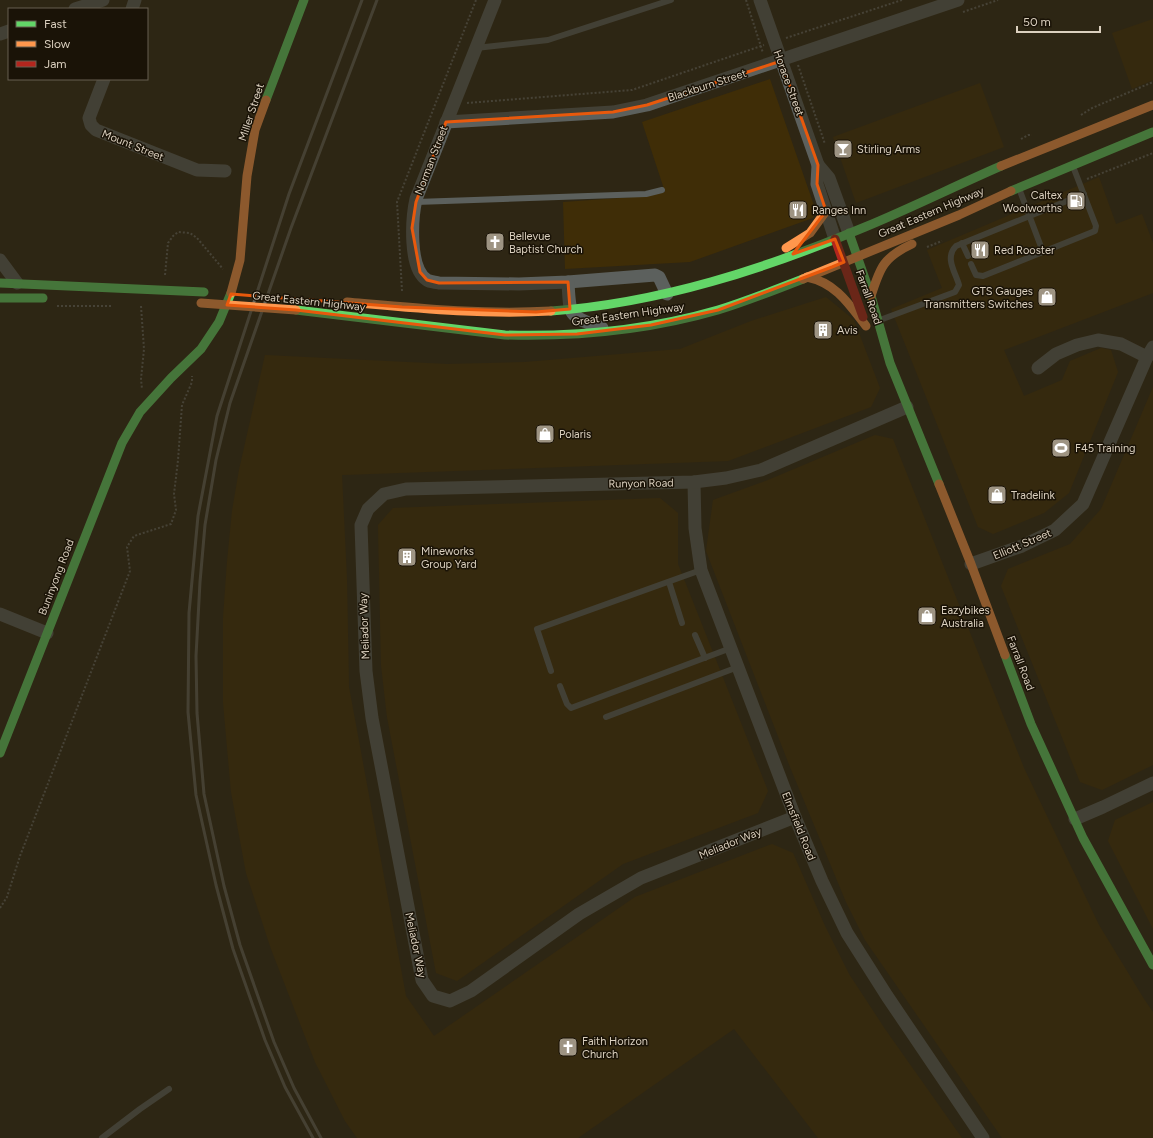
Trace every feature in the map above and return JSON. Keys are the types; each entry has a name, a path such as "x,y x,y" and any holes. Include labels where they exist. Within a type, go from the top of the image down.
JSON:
{"main road":[{"name":"Miller Street","path":"187,363 201,349 218,322 229,300 240,260 247,176 256,130 304,0"},
{"name":"Great Eastern Highway","path":"335,301 402,307 536,312 608,305 667,294 740,274 850,234 994,169 1153,105"},
{"name":"Great Eastern Highway","path":"198,303 296,310 505,336 547,336 609,331 674,321 718,310 773,291 1153,132"},
{"path":"771,263 778,253 810,232 826,211"},
{"path":"871,296 883,267 893,254 929,235 959,214"},
{"name":"Farrall Road","path":"850,234 871,296 889,360 971,564 1031,724 1083,838 1120,909 1153,966"},
{"name":"Farrall Road","path":"835,239 870,334 889,360"},
{"path":"807,277 823,281 835,290 844,299 870,334"},
{"name":"Great Eastern Highway","path":"0,283 243,294"},
{"path":"0,298 51,302"},
{"name":"Buninyong Road","path":"0,753 122,443 140,412 187,363"}],"street":[{"path":"78,8 102,0"},
{"name":"Norman Street","path":"494,0 421,184 416,202 412,228 415,259 420,272 427,280 439,283 511,284 568,282 655,275 659,277 667,294"},
{"name":"Horace Street","path":"760,0 818,165 829,178 850,234"},
{"name":"Blackburn Street","path":"446,122 613,112 647,105 958,0"},
{"name":"Mount Street","path":"104,80 89,118 91,125 96,130 197,170 224,171"},
{"name":"Horace Street","path":"818,165 817,184 835,239"},
{"path":"0,260 17,283"},
{"path":"568,282 570,309 574,316 609,331"},
{"path":"1038,368 1056,354 1077,345 1098,340 1121,344 1150,352"},
{"name":"Elliott Street","path":"971,564 1022,546 1055,530 1083,504 1150,352"},
{"name":"Runyon Road","path":"368,509 384,494 406,489 694,482 726,478 761,470 907,407"},
{"name":"Elmsfield Road","path":"694,482 695,528 701,570 795,817 822,881 847,933 887,996 983,1138"},
{"name":"Meliador Way","path":"368,509 361,524 366,671 368,687 422,980 433,996 450,1001 471,991 579,914 641,878 795,817"},
{"path":"0,614 47,633"},
{"path":"1075,819 1153,783"}],"lane":[{"path":"476,48 548,40 671,0"},
{"path":"971,264 976,275 983,276 1094,232 1097,229 1072,165"},
{"path":"1019,187 1043,252"},
{"path":"416,202 646,194 662,190"},
{"path":"878,321 955,292 959,285 951,264 950,256 954,248 962,243 1084,194"},
{"path":"962,243 968,256"},
{"path":"551,671 537,629 701,570"},
{"path":"669,582 682,623"},
{"path":"695,635 705,658"},
{"path":"560,686 567,704 571,708 730,648"},
{"path":"606,717 738,668"},
{"path":"102,1138 169,1089"}],"path":[{"path":"746,0 768,65"},
{"path":"467,103 632,90 902,0"},
{"path":"795,56 826,148"},
{"path":"1092,177 1153,153"},
{"path":"163,290 168,243 178,232 190,233 197,238 223,269"},
{"path":"923,249 942,241"},
{"path":"51,302 114,306"},
{"path":"134,306 141,306 144,349 141,379 142,388 145,393"},
{"path":"0,908 7,897 20,856 130,571 127,547 134,536 171,524 176,510 174,494 182,405 192,382 193,367 187,363"}],"highlighted area":[{"path":"781,61 818,165 817,184 826,211 793,254 835,239 844,262 718,310 651,325 577,334 505,335 296,310 227,305 231,294 402,307 536,312 570,309 568,282 439,283 427,280 420,272 412,228 416,202 446,122 613,112 647,105"}],"shaded area":[{"path":"1153,19 1153,80 1132,89 1112,33"},
{"path":"770,79 816,211 813,218 690,262 565,269 563,202 647,196 665,192 642,122"},
{"path":"980,83 1004,147 856,203 833,137"},
{"path":"1099,177 1116,224 1142,214 1153,243 1153,293 1004,350 1024,396 1062,380 1070,361 1101,348 1111,350 1118,372 1069,493 1044,513 993,534 978,527 891,309 942,288 927,250"},
{"path":"826,297 854,320 880,388 871,407 728,461 342,475 347,580 349,687 406,996 434,1036 635,897 772,844 793,853 825,926 849,974 885,1029 962,1138 818,1138 734,1029 578,1138 357,1138 345,1121 315,1062 271,949 246,873 231,792 223,702 223,618 227,562 232,511 239,470 265,355 447,364 525,362 680,349 751,321"},
{"path":"1153,387 1153,765 1102,790 1080,782 1001,586 1008,569 1070,544 1101,509"},
{"path":"875,435 893,439 1024,768 1099,925 1153,1012 1153,1138 1002,1138 865,940 846,902 790,767 706,551 713,500 768,480"},
{"path":"660,498 678,513 678,564 768,791 758,813 623,864 457,981 436,973 387,717 381,665 378,525 393,508"},
{"path":"1153,802 1153,929 1108,841 1115,820"}],"railway":[{"path":"313,1138 285,1087 265,1040 233,949 216,885 196,795 188,712 189,613 198,516 217,416 289,194 362,0"},
{"path":"321,1138 294,1088 274,1042 240,945 224,886 204,794 197,713 196,656 205,525 216,460 230,403 291,228 377,0"}],"traffic: fast":[{"path":"266,100 304,0"},
{"path":"1011,191 1153,132"},
{"path":"551,311 592,307 672,292 750,270 789,257 865,227 1001,166"},
{"path":"849,233 871,296 890,363 939,484"},
{"path":"296,310 505,335 559,335 612,331 666,323 740,303 803,279"},
{"path":"0,283 204,292"},
{"path":"0,753 122,443 140,412 171,378 201,349 219,322 231,293"},
{"path":"0,298 43,298"},
{"path":"1005,655 1031,724 1083,838 1153,965"}],"traffic: slow":[{"path":"231,293 240,260 247,176 255,130 266,100"},
{"path":"1001,166 1153,105"},
{"path":"803,279 959,215 1011,191"},
{"path":"786,248 810,233 826,211"},
{"path":"871,296 877,277 884,264 895,254 912,244"},
{"path":"807,277 817,280 834,289 848,302 866,326"},
{"path":"347,302 424,309 500,312 551,311"},
{"path":"201,303 296,310"},
{"path":"939,484 1005,655"}],"traffic: jam":[{"path":"835,239 863,317"}],"place":[{"name":"Stirling Arms","path":"843,149"},
{"name":"Caltex Woolworths","path":"1076,201"},
{"name":"Ranges Inn","path":"798,210"},
{"name":"Bellevue Baptist Church","path":"495,242"},
{"name":"Red Rooster","path":"980,250"},
{"name":"GTS Gauges Transmitters Switches","path":"1047,297"},
{"name":"Avis","path":"823,330"},
{"name":"Polaris","path":"545,434"},
{"name":"F45 Training","path":"1061,448"},
{"name":"Tradelink","path":"997,495"},
{"name":"Mineworks Group Yard","path":"407,557"},
{"name":"Eazybikes Australia","path":"927,616"},
{"name":"Faith Horizon Church","path":"568,1047"}]}
